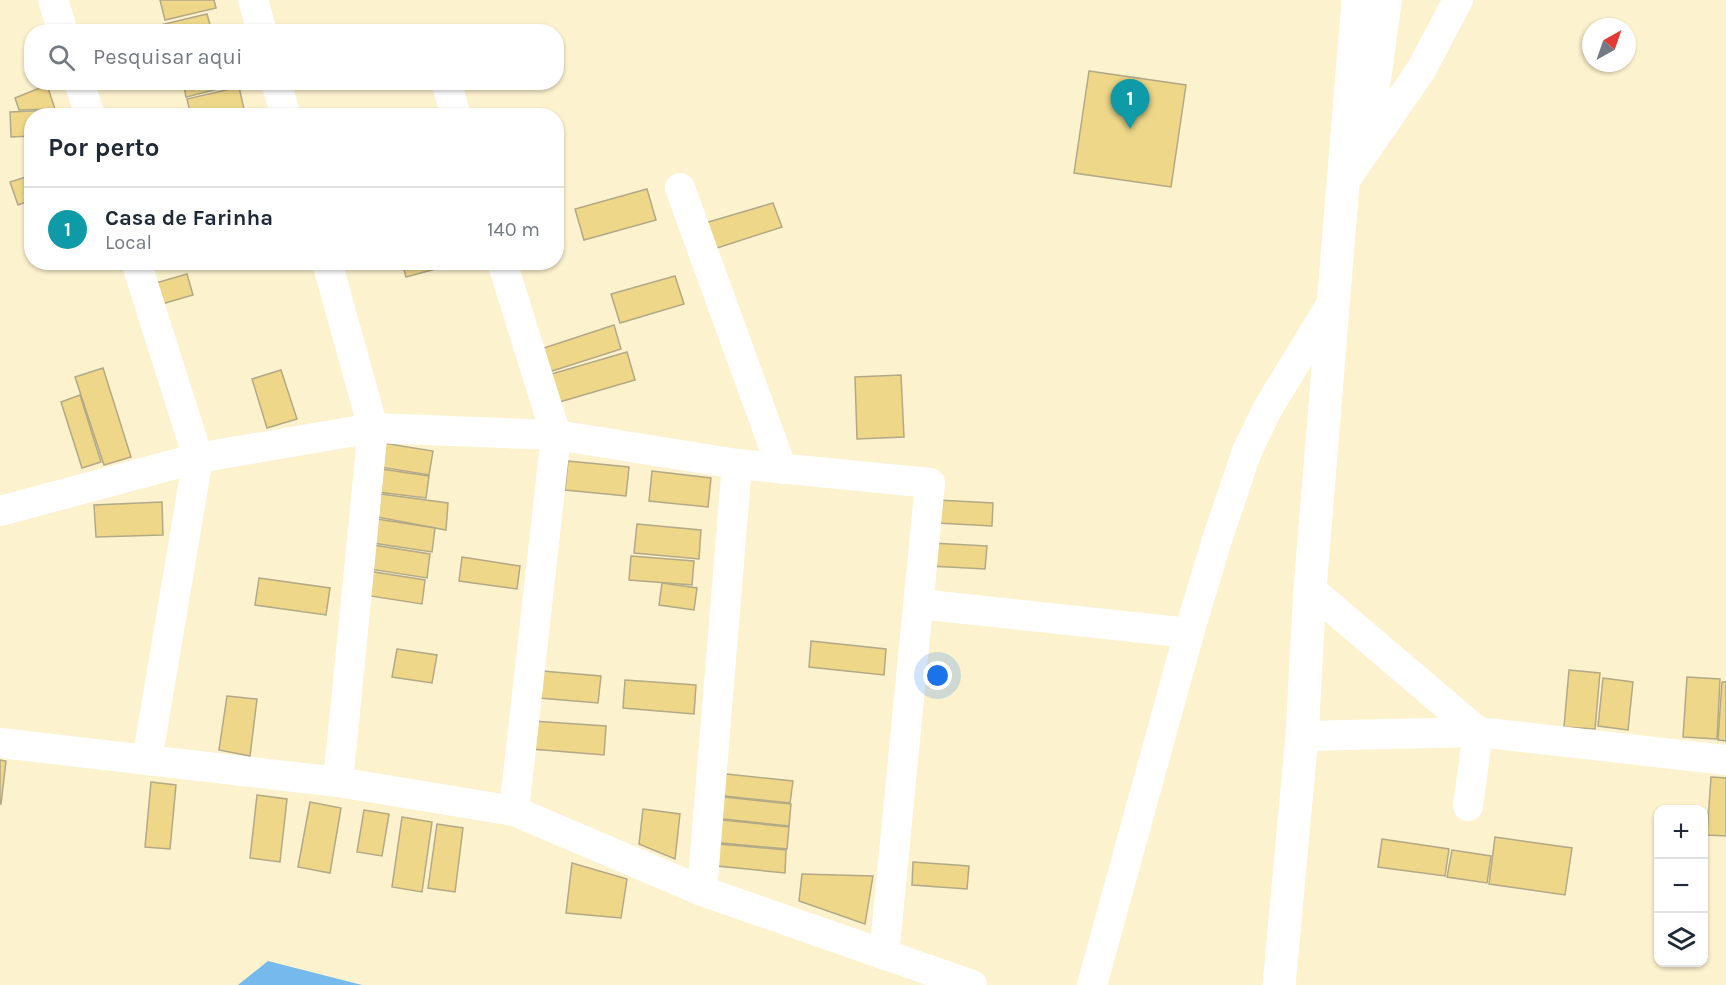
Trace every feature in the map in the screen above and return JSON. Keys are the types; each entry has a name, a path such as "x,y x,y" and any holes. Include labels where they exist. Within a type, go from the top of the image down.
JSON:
{"main road":[{"path":"1279,985 1302,736 1310,589 1358,0"}],"street":[{"path":"53,0 60,24"},
{"path":"253,0 260,24"},
{"path":"1366,151 1387,0"},
{"path":"1342,183 1421,70 1458,0"},
{"path":"82,90 87,108"},
{"path":"278,90 284,108"},
{"path":"448,90 454,108"},
{"path":"680,188 782,469"},
{"path":"139,270 198,458 147,760"},
{"path":"329,270 373,428 339,782"},
{"path":"504,270 556,435 514,811"},
{"path":"1092,985 1189,633 1247,451 1268,408 1332,303"},
{"path":"0,511 198,458 373,428 556,435 737,464 930,483 884,955"},
{"path":"702,891 737,464"},
{"path":"1310,589 1478,732"},
{"path":"919,604 1189,633"},
{"path":"1468,806 1478,732"},
{"path":"1302,736 1478,732 1726,760"},
{"path":"0,743 339,782 514,811 702,891 972,985"}],"water":[{"path":"268,961 362,985 238,985"}],"building":[{"path":"160,0 214,0 216,8 165,20"},
{"path":"207,14 210,24 164,24"},
{"path":"1089,71 1186,85 1171,187 1074,173"},
{"path":"35,90 49,90 55,108 19,110 15,98"},
{"path":"185,90 214,90 186,97"},
{"path":"226,90 240,90 244,108 189,108 187,99"},
{"path":"24,111 24,136 11,137 10,112"},
{"path":"24,178 24,203 18,205 10,182"},
{"path":"647,189 656,220 584,240 575,209"},
{"path":"773,203 782,227 714,249 705,223"},
{"path":"404,270 432,270 406,277"},
{"path":"187,274 193,295 155,306 149,285"},
{"path":"675,276 684,304 620,323 611,294"},
{"path":"614,325 621,349 549,372 541,349"},
{"path":"627,352 635,380 556,403 548,375"},
{"path":"103,368 131,457 104,465 75,377"},
{"path":"281,370 297,419 267,428 252,379"},
{"path":"901,375 904,437 857,439 855,377"},
{"path":"80,395 101,462 82,468 61,402"},
{"path":"383,443 433,451 429,475 380,467"},
{"path":"568,461 629,467 626,496 565,490"},
{"path":"381,469 429,476 426,498 378,492"},
{"path":"652,471 711,478 708,507 649,501"},
{"path":"381,494 448,503 446,530 377,517"},
{"path":"938,500 993,503 992,526 937,523"},
{"path":"162,502 163,535 96,537 94,505"},
{"path":"377,519 435,528 432,552 373,543"},
{"path":"637,524 701,530 699,559 634,553"},
{"path":"931,543 987,546 985,569 930,566"},
{"path":"373,545 430,554 427,578 369,569"},
{"path":"631,556 694,561 692,585 629,580"},
{"path":"462,557 520,566 517,589 459,581"},
{"path":"368,571 425,580 422,604 364,595"},
{"path":"259,578 330,588 326,615 255,605"},
{"path":"662,583 697,588 694,610 659,605"},
{"path":"811,641 886,649 884,675 809,667"},
{"path":"397,649 437,655 432,683 392,677"},
{"path":"1569,670 1600,673 1595,729 1564,727"},
{"path":"542,671 601,676 598,703 539,698"},
{"path":"1687,677 1720,679 1717,739 1683,737"},
{"path":"1603,678 1633,682 1628,730 1598,726"},
{"path":"625,680 696,685 694,714 623,708"},
{"path":"1722,682 1726,682 1726,741 1718,740"},
{"path":"227,696 257,699 250,756 219,750"},
{"path":"532,721 606,726 604,755 531,749"},
{"path":"0,760 6,761 1,804 0,803"},
{"path":"717,773 793,781 790,803 715,795"},
{"path":"1711,777 1726,778 1726,836 1708,835"},
{"path":"151,782 176,785 170,849 145,847"},
{"path":"257,795 287,799 280,862 250,858"},
{"path":"715,796 791,804 789,826 713,818"},
{"path":"310,802 341,808 330,873 298,867"},
{"path":"643,809 680,814 675,859 639,844"},
{"path":"364,810 389,814 382,856 357,852"},
{"path":"402,817 432,822 422,892 392,887"},
{"path":"713,819 789,827 787,849 711,842"},
{"path":"437,824 463,828 455,892 428,888"},
{"path":"1495,837 1572,848 1565,895 1489,884"},
{"path":"1382,839 1449,849 1445,876 1378,867"},
{"path":"719,844 786,850 785,873 717,866"},
{"path":"1452,850 1491,856 1487,883 1447,877"},
{"path":"913,862 969,866 967,889 912,885"},
{"path":"572,863 627,879 621,918 566,913"},
{"path":"802,874 873,876 865,924 799,901"}],"place":[{"name":"Casa de Farinha","path":"1130,129"}]}
